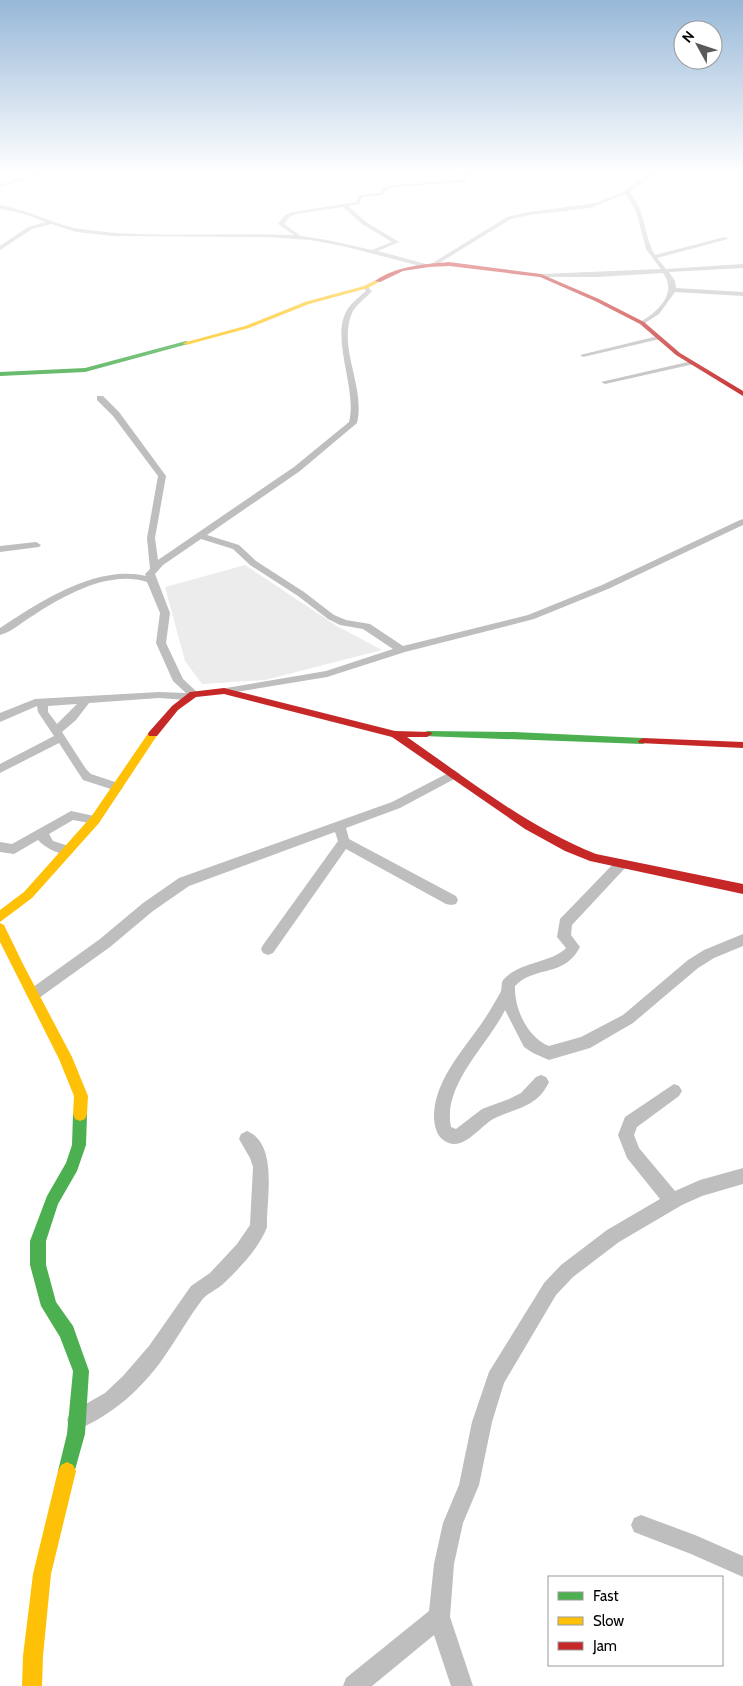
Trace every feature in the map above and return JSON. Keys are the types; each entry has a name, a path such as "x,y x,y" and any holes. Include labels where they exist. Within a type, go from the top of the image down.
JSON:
{"street":[{"path":"375,253 429,265 474,266 541,276 597,275 743,266"},
{"path":"0,374 85,370 231,332 306,303 366,287 394,273 429,265 450,253"},
{"path":"642,323 653,317 672,290 671,280 650,253"},
{"path":"652,257 670,253"},
{"path":"541,276 620,310 642,323 658,338 692,362 743,394"},
{"path":"190,696 178,681 161,643 165,613 150,574 154,568 297,469 353,423 356,411 355,393 345,336 351,309 369,291 366,287"},
{"path":"672,290 743,294"},
{"path":"584,355 658,338"},
{"path":"605,382 692,362"},
{"path":"100,398 116,414 162,476 151,538 154,568"},
{"path":"0,718 27,705 42,703 159,695 190,696 311,677 401,650 548,611 743,522"},
{"path":"200,536 236,548 253,564 301,594 332,618 344,623 366,626 401,650"},
{"path":"0,549 36,545"},
{"path":"0,632 53,599 73,590 118,577 136,576 153,581"},
{"path":"224,691 395,734 514,735 743,745"},
{"path":"0,917 28,895 95,820 158,726 190,696"},
{"path":"0,770 58,735 85,701"},
{"path":"42,703 43,712 67,746 82,772 87,777 117,787"},
{"path":"395,734 529,826 569,848 594,858 743,889"},
{"path":"34,994 105,943 148,907 184,882 396,805 454,774"},
{"path":"0,847 14,849 71,815 95,820"},
{"path":"339,825 344,842 450,900"},
{"path":"43,833 43,838 49,844 68,850"},
{"path":"268,949 344,842"},
{"path":"621,864 564,923 564,937 573,947 572,951 551,963 516,976 508,984 507,995 525,1038 530,1044 549,1053 585,1044 628,1019 693,964 709,954 743,940"},
{"path":"0,928 18,968 34,994 65,1057 81,1096 79,1145 72,1166 52,1201 38,1241 38,1265 49,1306 67,1332 78,1358 81,1371 76,1434 42,1574 33,1656 32,1686"},
{"path":"507,995 504,996 498,1010 451,1082 446,1094 441,1118 445,1132 452,1137 459,1136 488,1114 514,1105 526,1098 541,1082"},
{"path":"672,1201 633,1153 626,1135 630,1122 674,1091"},
{"path":"77,1420 112,1400 130,1383 156,1353 197,1292 216,1279 243,1250 259,1227 258,1212 262,1173 259,1158 247,1139"},
{"path":"462,1686 439,1616 444,1564 453,1523 468,1485 482,1422 496,1379 550,1289 567,1270 613,1236 672,1201 700,1188 743,1176"},
{"path":"642,1525 702,1548 743,1567"},
{"path":"354,1686 439,1616"}],"shaded area":[{"path":"245,565 337,626 382,650 265,680 202,684 185,661 165,587"}],"traffic: fast":[{"path":"0,374 85,370 186,343"},
{"path":"427,734 514,735 643,741"},
{"path":"67,1471 76,1434 81,1371 67,1332 49,1306 38,1265 38,1241 52,1201 72,1166 79,1145 80,1114"}],"traffic: slow":[{"path":"186,343 247,327 307,303 366,287 378,281"},
{"path":"0,917 28,895 95,820 153,734"},
{"path":"0,928 18,968 65,1057 81,1096 80,1114"},
{"path":"32,1686 33,1656 42,1574 67,1471"}],"traffic: jam":[{"path":"378,281 402,270 429,265 449,264 541,276 597,300 642,323 678,354 743,394"},
{"path":"153,734 175,708 193,694 224,691 395,734 427,734"},
{"path":"395,734 529,826 569,848 594,858 743,889"},
{"path":"643,741 743,745"}]}
